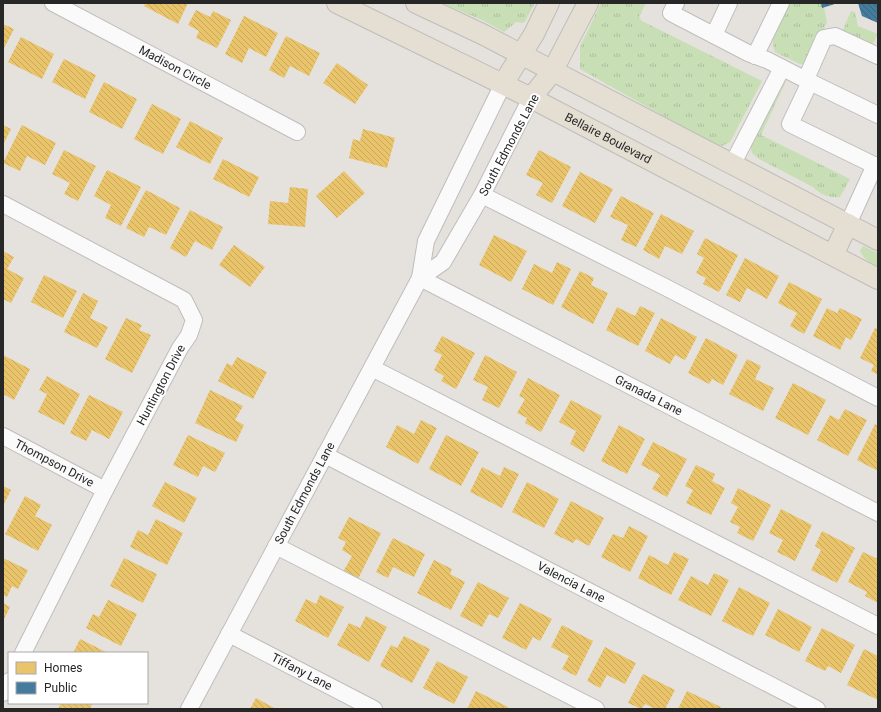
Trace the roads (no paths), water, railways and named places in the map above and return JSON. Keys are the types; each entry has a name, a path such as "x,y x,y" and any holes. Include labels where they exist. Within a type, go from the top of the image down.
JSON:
{"main road":[{"name":"Bellaire Boulevard","path":"337,3 532,98 878,279"},
{"path":"416,3 482,34 552,72 878,240"},
{"name":"South Edmonds Lane","path":"503,84 549,3"},
{"name":"South Edmonds Lane","path":"532,98 552,72 588,3"},
{"path":"833,255 848,224"}],"street":[{"name":"Madison Circle","path":"53,3 297,132"},
{"path":"676,3 671,13 755,56 878,115"},
{"path":"714,35 729,3"},
{"path":"755,56 781,3"},
{"path":"848,224 877,166 790,124 824,38 835,36 878,56"},
{"path":"732,165 782,68"},
{"name":"South Edmonds Lane","path":"189,709 420,278 426,241 503,84"},
{"name":"South Edmonds Lane","path":"420,278 443,262 482,195 532,98"},
{"path":"482,195 667,288 878,398"},
{"name":"Huntington Drive","path":"3,204 184,300 194,320 189,335 180,348 105,490 24,652"},
{"name":"Granada Lane","path":"420,278 878,513"},
{"path":"372,368 878,626"},
{"name":"Thompson Drive","path":"3,436 105,490"},
{"name":"Valencia Lane","path":"325,455 817,709"},
{"path":"276,546 596,709"},
{"name":"Tiffany Lane","path":"229,634 374,709"},
{"path":"3,693 8,683"}]}
